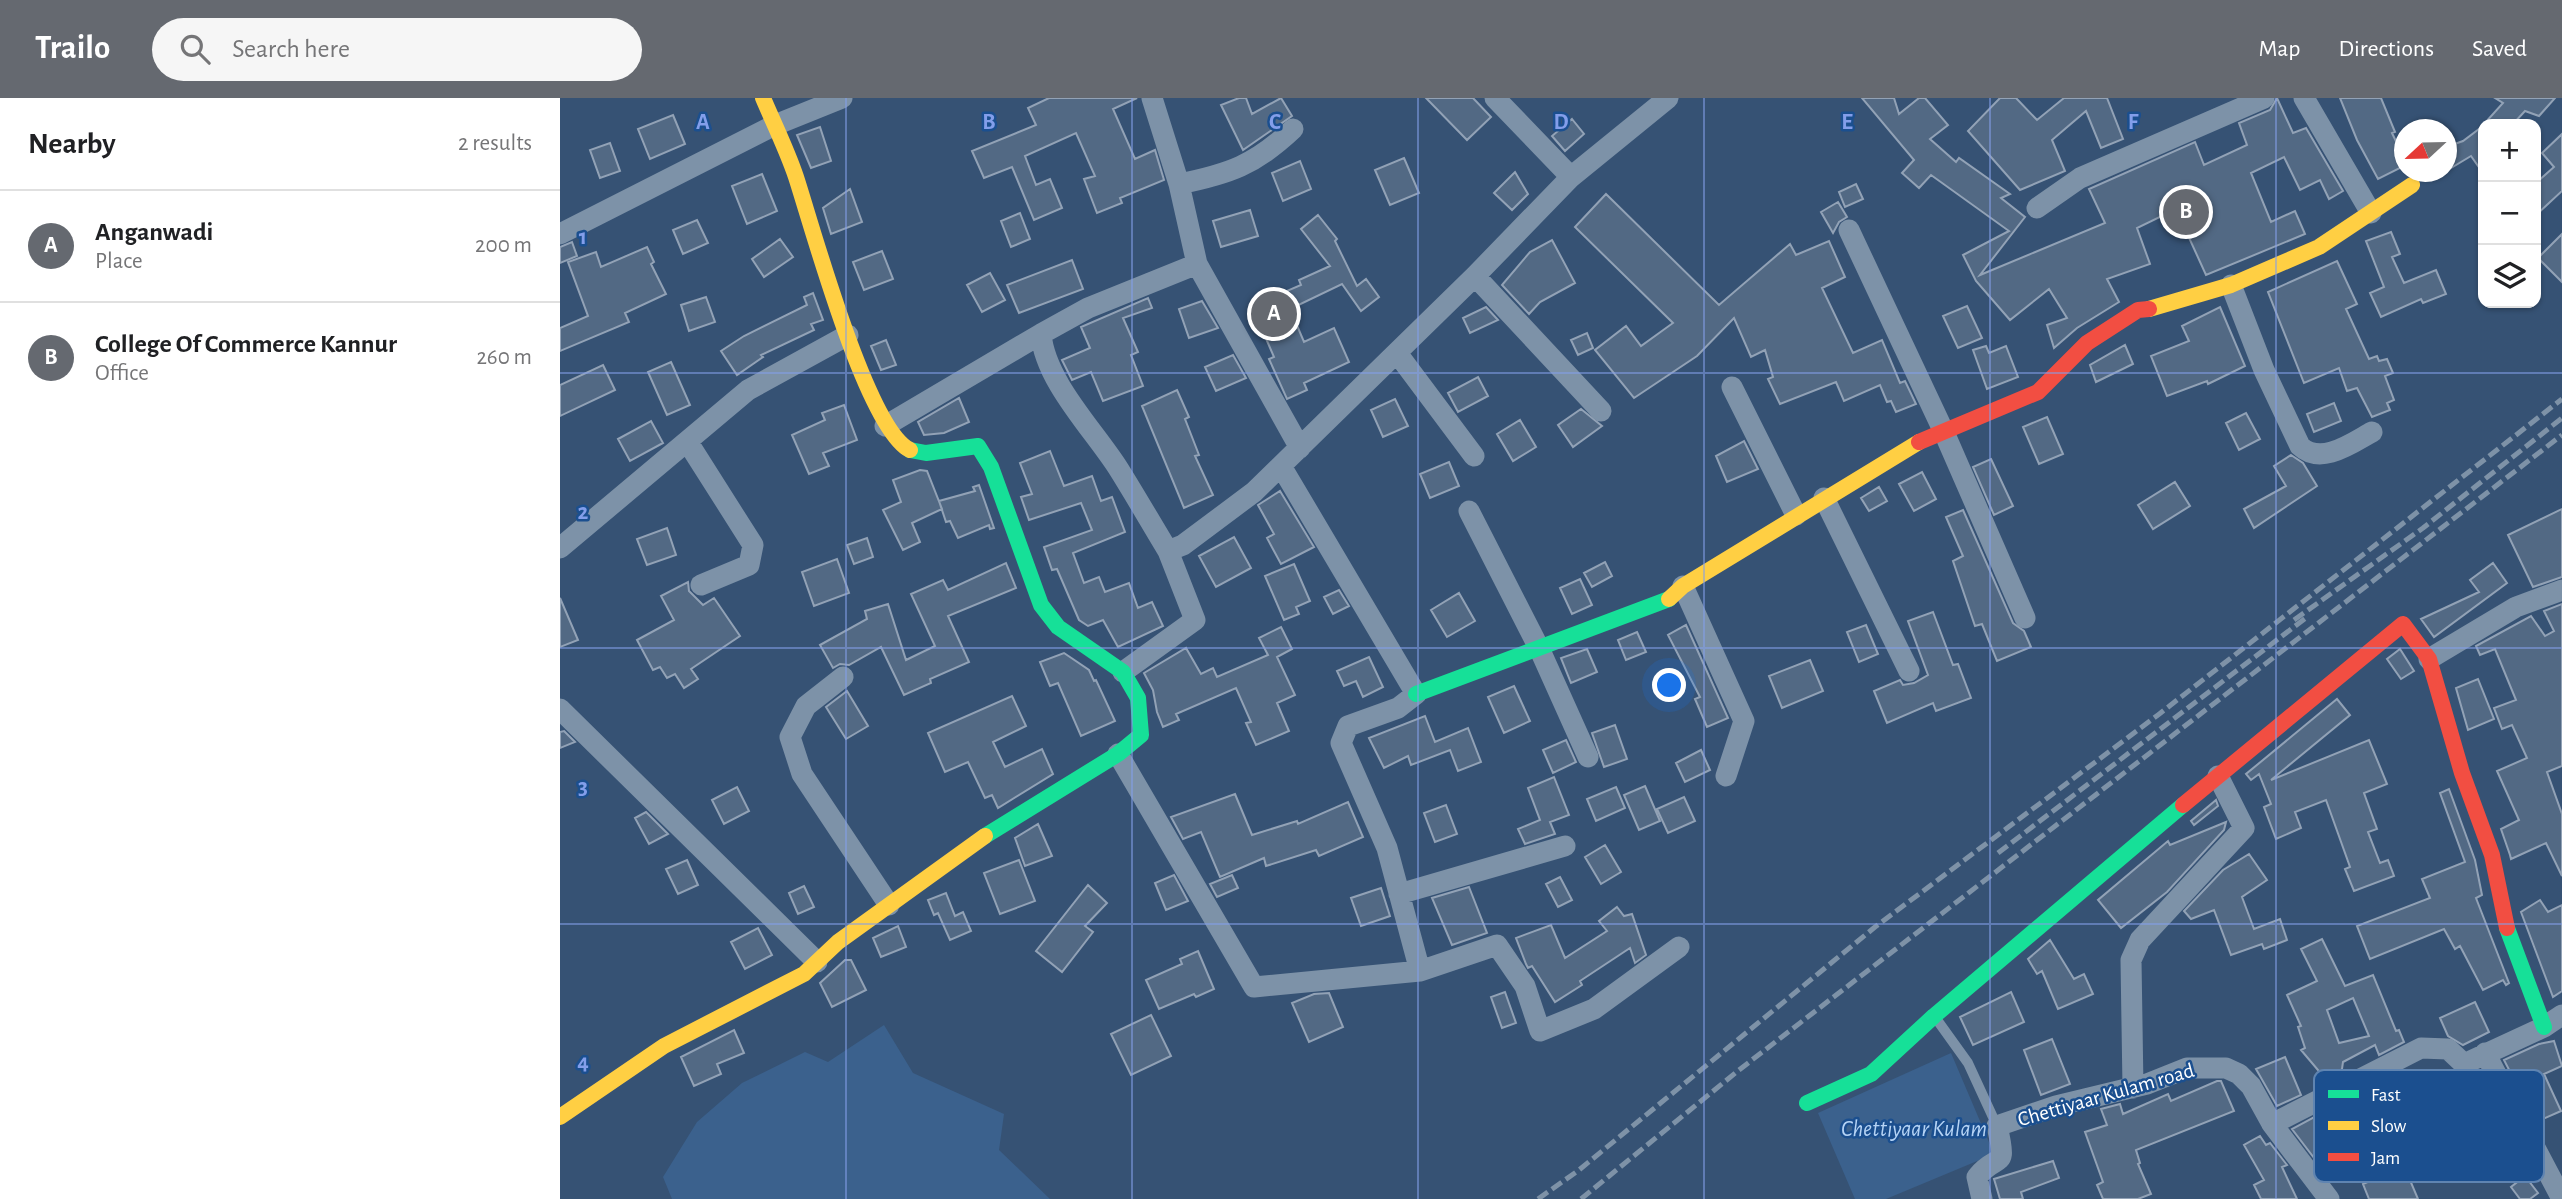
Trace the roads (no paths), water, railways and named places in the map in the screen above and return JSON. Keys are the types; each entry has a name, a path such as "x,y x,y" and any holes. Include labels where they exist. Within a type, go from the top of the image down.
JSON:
{"street":[{"path":"560,1117 664,1046 804,974 838,942 976,842 1118,754 1141,735 1138,698 1123,672 1058,627 1041,605 991,467 978,446 952,447 921,454 900,446 885,426 830,290 795,175 763,98"},
{"path":"560,234 775,125 842,98"},
{"path":"1152,98 1179,184 1197,264 1300,448"},
{"path":"1495,98 1572,177"},
{"path":"1168,551 1183,545 1244,500 1397,353 1572,177 1668,98"},
{"path":"2037,208 2080,178 2264,98"},
{"path":"2304,98 2371,213"},
{"path":"1179,184 1223,175 1268,153 1293,130"},
{"path":"1420,971 1387,848 1341,743 1348,726 1398,708 1416,694 1667,600 1683,586 1796,515 1943,430 2038,392 2087,343 2138,310 2161,308 2231,285 2319,247 2412,186"},
{"path":"1849,230 1943,430 2025,618"},
{"path":"885,426 1088,308 1197,264"},
{"path":"1475,276 1601,411"},
{"path":"2231,285 2264,370 2300,446 2308,453 2324,454 2372,432"},
{"path":"1041,334 1042,349 1068,398 1117,466 1168,551 1195,620 1123,672"},
{"path":"560,548 748,390 848,335"},
{"path":"1397,353 1474,456"},
{"path":"1732,387 1796,515"},
{"path":"687,441 753,545 749,565 701,585"},
{"path":"1281,466 1416,694"},
{"path":"1824,498 1909,671"},
{"path":"1469,511 1539,648 1588,757"},
{"path":"1683,586 1744,721 1726,775"},
{"path":"2429,659 2516,607 2562,590"},
{"path":"1807,1103 1871,1074 1934,1016 2403,624 2429,659 2462,773 2492,855 2505,922 2553,1021 2464,1064 2448,1049 2421,1048 2378,1070"},
{"path":"842,677 806,706 790,737 802,774 889,905"},
{"path":"560,709 817,962"},
{"path":"1118,754 1254,987 1420,971 1497,945 1525,986 1540,1031 1594,1009 1679,947"},
{"path":"2133,1088 2131,960 2140,940 2244,828 2218,776"},
{"path":"1399,894 1565,846"},
{"path":"2485,1053 2494,1070"},
{"name":"Chettiyaar Kulam road","path":"1997,1126 2056,1106 2133,1088 2187,1068 2226,1069 2251,1086 2273,1124 2314,1179"},
{"path":"2273,1124 2314,1103"},
{"path":"1982,1199 1977,1178 1999,1162 2003,1152 1997,1126"},
{"path":"2544,1165 2562,1199"},
{"name":"Chettiyaar Kulam road","path":"2316,1182 2329,1199"}],"lane":[{"name":"Chettiyaar Kulam road","path":"1934,1016 1968,1063 1997,1126"}],"water":[{"path":"884,1025 913,1073 1004,1114 999,1150 1050,1199 672,1199 663,1177 697,1122 742,1083 805,1052 828,1062"},
{"name":"Chettiyaar Kulam","path":"1951,1053 1994,1154 1886,1199 1855,1199 1818,1113"}],"railway":[{"path":"1538,1199 1579,1170 1875,927 2158,715 2562,399"},
{"path":"2294,620 2423,528 2562,418"},
{"path":"1581,1199 1739,1070 2562,435"},
{"path":"1998,853 2307,617"}],"place":[{"name":"College Of Commerce Kannur","path":"2186,212"},
{"name":"Anganwadi","path":"1274,314"}]}
